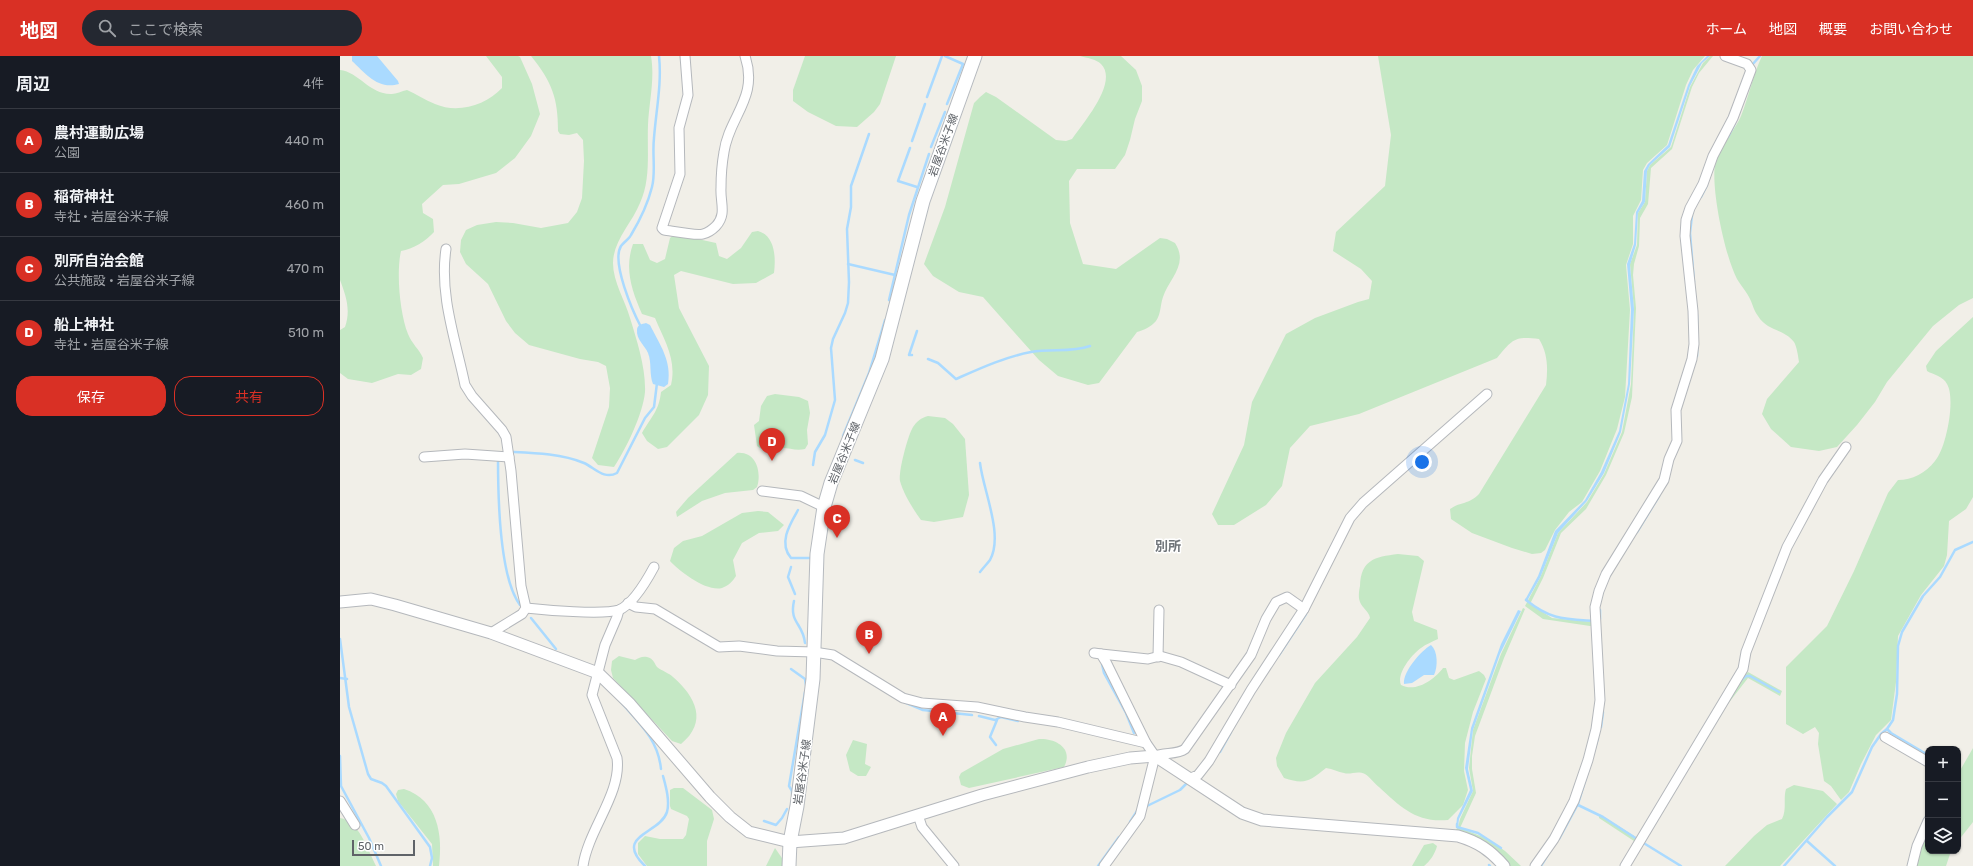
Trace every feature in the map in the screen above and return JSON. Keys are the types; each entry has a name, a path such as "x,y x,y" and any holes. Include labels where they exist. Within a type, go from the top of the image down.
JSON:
{"main road":[{"name":"岩屋谷米子線","path":"789,866 790,842 798,799 812,694 817,554 824,507 831,483 882,359 924,201 975,56"}],"street":[{"path":"684,56 688,94 679,128 680,174 662,228 664,230 703,234 714,227 721,219 723,210 720,190 726,142 742,108 748,87 749,72 745,56"},
{"path":"1535,866 1554,839 1574,801 1588,760 1599,716 1600,700 1595,607 1599,591 1606,574 1664,480 1669,459 1676,441 1676,410 1692,359 1694,344 1693,311 1685,236 1688,214 1704,184 1713,156 1733,118 1751,70 1747,64 1725,56"},
{"path":"446,249 443,275 445,292 465,385 503,432 509,457 522,586 526,608 522,614 491,633"},
{"path":"1191,778 1198,775 1209,761 1251,690 1304,609 1342,532 1355,512 1391,478 1449,429 1487,394"},
{"path":"1625,866 1743,669 1746,652 1787,547 1822,480 1846,447"},
{"path":"424,457 465,454 509,457"},
{"path":"762,492 801,496 824,507"},
{"path":"526,608 594,612 619,610 628,603 646,582 654,567"},
{"path":"340,602 371,599 491,633 598,673 630,704 710,797 730,817 749,832 790,842 844,838 982,795 1130,758 1155,756 1163,753 1183,751 1251,655 1266,620 1276,602 1288,597 1304,609"},
{"path":"628,603 636,607 654,609 719,647 739,646 777,651 814,652 834,655 903,698 922,703 977,707 1024,717 1058,722 1146,743"},
{"path":"583,866 593,834 613,789 618,768 617,758 592,695 605,645 618,618 619,610"},
{"path":"1158,657 1159,610"},
{"path":"1231,685 1181,662 1160,656 1148,659 1097,654 1146,743 1155,756 1191,778 1242,813 1262,820 1458,836 1474,841 1492,853 1504,866"},
{"path":"1885,737 1925,760"},
{"path":"1104,866 1140,816 1155,756"},
{"path":"340,801 355,825"},
{"path":"918,815 922,827 954,866"},
{"path":"1912,866 1917,846 1925,828"}],"green space":[{"path":"486,56 520,57 532,84 540,114 531,136 515,158 496,173 459,184 443,185 422,204 423,213 433,219 434,232 419,244 401,251 399,270 401,305 405,326 413,344 423,358 421,369 411,375 398,374 372,383 348,379 340,373 340,330 345,327 348,309 346,297 340,280 340,70 353,75 377,91 394,94 407,90 444,107 462,108 488,99 502,88 502,77"},
{"path":"531,56 651,56 652,82 648,125 648,165 646,184 637,210 616,247 613,263 615,277 628,311 640,355 644,374 645,392 644,401 633,431 624,451 614,467 598,465 592,458 609,407 610,388 606,366 598,362 580,359 529,345 515,333 506,321 488,284 466,264 460,252 461,240 466,230 477,225 496,222 513,223 541,228 568,223 577,212 582,198 584,161 583,140 577,133 569,135 560,134 558,131 557,109 549,82"},
{"path":"805,56 896,56 880,104 874,112 857,127 836,126 808,112 793,101 793,90"},
{"path":"1080,56 1121,56 1136,70 1142,86 1142,101 1135,119 1130,140 1125,155 1115,169 1077,169 1069,181 1070,223 1083,264 1116,269 1160,238 1167,239 1175,243 1179,251 1180,258 1179,265 1163,297 1160,313 1156,321 1147,328 1137,332 1099,383 1088,385 1058,376 1039,360 983,297 959,292 933,276 924,264 945,207 974,103 986,92 996,97 1056,140 1066,141 1072,139 1091,113 1103,91 1106,81 1105,72 1099,62"},
{"path":"1378,56 1705,56 1693,70 1686,85 1667,145 1647,163 1643,170 1641,200 1633,216 1633,244 1626,265 1630,310 1625,397 1617,429 1600,471 1582,502 1569,512 1555,530 1545,550 1541,553 1532,554 1472,533 1451,519 1450,509 1472,500 1479,494 1546,385 1547,361 1539,339 1524,338 1515,340 1497,358 1359,414 1310,426 1290,448 1282,486 1266,505 1234,525 1218,525 1212,514 1244,445 1252,402 1286,334 1315,318 1369,299 1372,281 1361,269 1333,251 1336,232 1385,186 1391,135"},
{"path":"1710,56 1713,56 1699,73 1692,87 1672,149 1651,168 1648,204 1640,218 1639,246 1634,264 1633,275 1636,308 1632,397 1624,433 1606,475 1586,509 1561,533 1543,578 1530,604 1552,618 1594,622 1592,626 1590,626 1543,619 1525,606 1540,578 1558,533 1587,502 1604,474 1622,432 1631,384 1634,309 1630,264 1637,245 1638,213 1645,202 1647,171 1650,165 1671,147 1690,87 1703,63"},
{"path":"1762,56 1973,56 1973,298 1959,305 1933,326 1887,382 1875,402 1857,425 1837,447 1819,451 1791,447 1771,429 1762,414 1767,399 1799,362 1796,346 1790,338 1766,325 1755,312 1751,301 1732,269 1717,206 1714,175 1716,159 1741,116"},
{"path":"758,231 768,237 771,242 775,267 774,273 756,283 733,284 681,271 674,275 679,308 709,366 708,395 699,415 667,447 658,449 647,441 642,433 654,414 661,392 671,385 671,358 666,342 655,318 642,314 632,288 629,262 633,244 643,244 650,260 657,263 665,259 670,238 675,234 716,243 719,256 727,259 741,248 752,232"},
{"path":"1973,317 1973,497 1966,509 1949,521 1947,555 1944,566 1921,595 1898,636 1896,682 1891,720 1876,735 1849,792 1841,800 1831,786 1824,781 1818,744 1819,733 1815,727 1803,734 1786,724 1786,667 1827,626 1854,571 1888,493 1898,480 1908,479 1923,472 1939,455 1943,446 1948,424 1950,412 1950,391 1945,381 1941,377 1927,371 1926,366 1936,351"},
{"path":"775,394 799,397 808,401 810,413 807,430 808,444 805,449 763,449 757,446 754,425 759,421 761,406 767,396"},
{"path":"928,416 945,418 953,424 965,439 969,495 963,517 934,522 921,520 909,502 900,481 900,470 911,431 918,421"},
{"path":"737,453 749,455 756,464 759,475 757,487 753,490 725,493 702,501 677,517 676,512 688,498"},
{"path":"758,511 768,512 784,525 778,531 759,533 742,543 733,560 736,576 726,586 716,588 702,584 680,570 670,561 674,548 683,541 702,536 742,513"},
{"path":"1398,554 1418,556 1424,561 1412,612 1414,621 1437,630 1438,639 1427,644 1409,659 1401,675 1401,685 1413,687 1425,684 1443,668 1446,668 1449,678 1454,680 1479,671 1486,679 1473,712 1465,743 1464,771 1468,790 1463,805 1448,820 1427,819 1410,812 1395,801 1367,775 1362,773 1342,773 1326,768 1311,779 1297,781 1284,778 1277,766 1276,758 1286,733 1315,683 1357,637 1370,618 1359,598 1363,570 1370,561"},
{"path":"1523,608 1525,609 1504,658 1475,736 1472,769 1476,793 1460,828 1488,839 1505,851 1521,866 1510,866 1498,853 1486,844 1455,831 1473,791 1469,768 1473,730 1501,654"},
{"path":"619,656 635,660 642,657 649,658 657,667 670,674 688,693 696,710 696,718 694,727 689,736 681,744 672,741 613,678 611,670 612,661"},
{"path":"1748,672 1782,691 1780,696 1748,678 1727,705 1698,754 1696,751 1744,675"},
{"path":"1039,739 1057,742 1065,750 1067,754 1064,767 969,788 961,785 959,777 961,773 1003,749"},
{"path":"853,740 867,744 865,764 871,767 866,776 858,776 850,771 846,755"},
{"path":"1973,748 1973,822 1961,837 1961,782 1961,769"},
{"path":"1794,785 1823,791 1837,804 1780,866 1725,866 1754,836 1767,825 1782,819 1786,789"},
{"path":"674,788 683,788 712,810 714,819 707,841 707,866 647,866 638,854 638,843 645,836 660,839 683,839 686,835 689,819 687,816 671,809 670,806 670,790"},
{"path":"404,789 415,794 424,801 436,820 440,842 439,866 433,866 432,844 398,801 396,794 398,790"},
{"path":"1599,814 1639,839 1634,841 1599,818"},
{"path":"340,818 347,820 358,830 376,866 340,866"},
{"path":"1925,832 1925,854 1950,854 1946,866 1913,866"},
{"path":"1433,843 1437,846 1434,855 1428,862 1424,866 1412,866 1424,845"},
{"path":"775,848 784,861 784,866 766,866"}],"water":[{"path":"352,56 377,56 399,84 385,85 373,80 352,61"},
{"path":"1707,56 1710,56 1702,63 1690,86 1670,147 1650,165 1647,171 1645,202 1638,213 1636,245 1630,265 1634,309 1630,384 1621,432 1604,473 1587,501 1558,533 1540,578 1527,601 1525,600 1538,576 1555,531 1585,500 1601,472 1619,431 1628,384 1631,310 1627,264 1634,244 1636,212 1642,201 1644,171 1648,164 1668,145 1688,85 1697,66"},
{"path":"646,323 650,325 667,360 669,376 668,384 664,387 653,384 648,353 637,333 638,327"},
{"path":"1518,610 1521,611 1500,654 1473,730 1468,769 1473,791 1459,819 1458,827 1456,827 1457,818 1470,790 1465,768 1471,728 1501,644"},
{"path":"1431,645 1435,651 1437,659 1434,675 1424,675 1412,683 1404,684 1406,673 1413,662"}],"waterway":[{"path":"641,327 624,287 619,263 619,253 621,246 630,236 641,217 652,187 659,87 659,56"},
{"path":"927,97 942,56"},
{"path":"945,56 963,64 947,104"},
{"path":"1753,66 1752,65 1760,56"},
{"path":"912,141 925,104"},
{"path":"931,147 945,112"},
{"path":"1728,137 1735,123"},
{"path":"813,465 815,452 825,435 835,400 831,348 833,339 848,303 849,282 847,229 851,207 851,186 869,134"},
{"path":"910,148 898,181 917,187"},
{"path":"892,301 889,300 909,215 929,154"},
{"path":"1701,197 1707,185"},
{"path":"1692,215 1690,233 1694,282"},
{"path":"848,264 895,275"},
{"path":"1697,315 1697,356"},
{"path":"843,436 869,373 885,320"},
{"path":"912,355 909,355 917,331"},
{"path":"928,359 938,363 956,379 993,363 1021,354 1038,351 1076,349 1090,346"},
{"path":"513,452 558,456 584,463 604,474 612,475 617,473 645,418 654,407 657,383"},
{"path":"498,459 499,514 504,556 513,592 520,605"},
{"path":"855,460 863,463"},
{"path":"980,463 994,525 995,538 994,550 990,560 980,572"},
{"path":"1637,532 1659,496"},
{"path":"798,510 789,527 785,540 785,546 791,558 812,558"},
{"path":"1784,866 1827,817 1852,792 1872,747 1893,720 1897,694 1898,646 1902,632 1923,596 1940,577 1955,550 1973,542"},
{"path":"791,567 788,577 795,594"},
{"path":"1527,599 1526,600 1535,607 1551,615 1566,619 1594,621"},
{"path":"794,601 793,614 802,631 805,643"},
{"path":"1600,610 1600,619"},
{"path":"1279,655 1306,614"},
{"path":"531,618 556,649"},
{"path":"340,639 349,707 368,774 371,779 386,786 430,847 432,858 430,866"},
{"path":"1102,664 1104,673 1126,713 1134,733"},
{"path":"791,669 805,679 806,685"},
{"path":"1741,680 1746,676 1750,676 1779,692"},
{"path":"340,678 347,679"},
{"path":"792,794 789,786 805,692"},
{"path":"620,701 641,724 652,740 659,758 661,769"},
{"path":"904,702 923,710 972,715"},
{"path":"1601,727 1603,712"},
{"path":"979,716 995,720 1001,717 1018,721"},
{"path":"996,745 990,737 997,720"},
{"path":"1887,729 1891,733 1925,753"},
{"path":"1220,752 1231,732"},
{"path":"1559,839 1578,804 1598,738"},
{"path":"340,756 341,786 369,838 381,866"},
{"path":"645,866 636,856 634,848 636,841 663,819 667,812 668,799 663,776"},
{"path":"1147,806 1180,790 1187,783"},
{"path":"1578,805 1603,817 1637,839"},
{"path":"764,821 776,825 787,809"},
{"path":"1130,822 1137,811"},
{"path":"1457,824 1457,827 1478,833 1501,848"},
{"path":"1098,866 1119,837"},
{"path":"1807,841 1835,866"},
{"path":"1642,842 1681,866"},
{"path":"1541,866 1547,856"}],"place":[{"name":"船上神社","path":"772,461"},
{"name":"別所自治会館","path":"837,538"},
{"name":"稲荷神社","path":"869,654"},
{"name":"農村運動広場","path":"943,736"}],"district":[{"name":"別所","path":"1168,546"}]}
